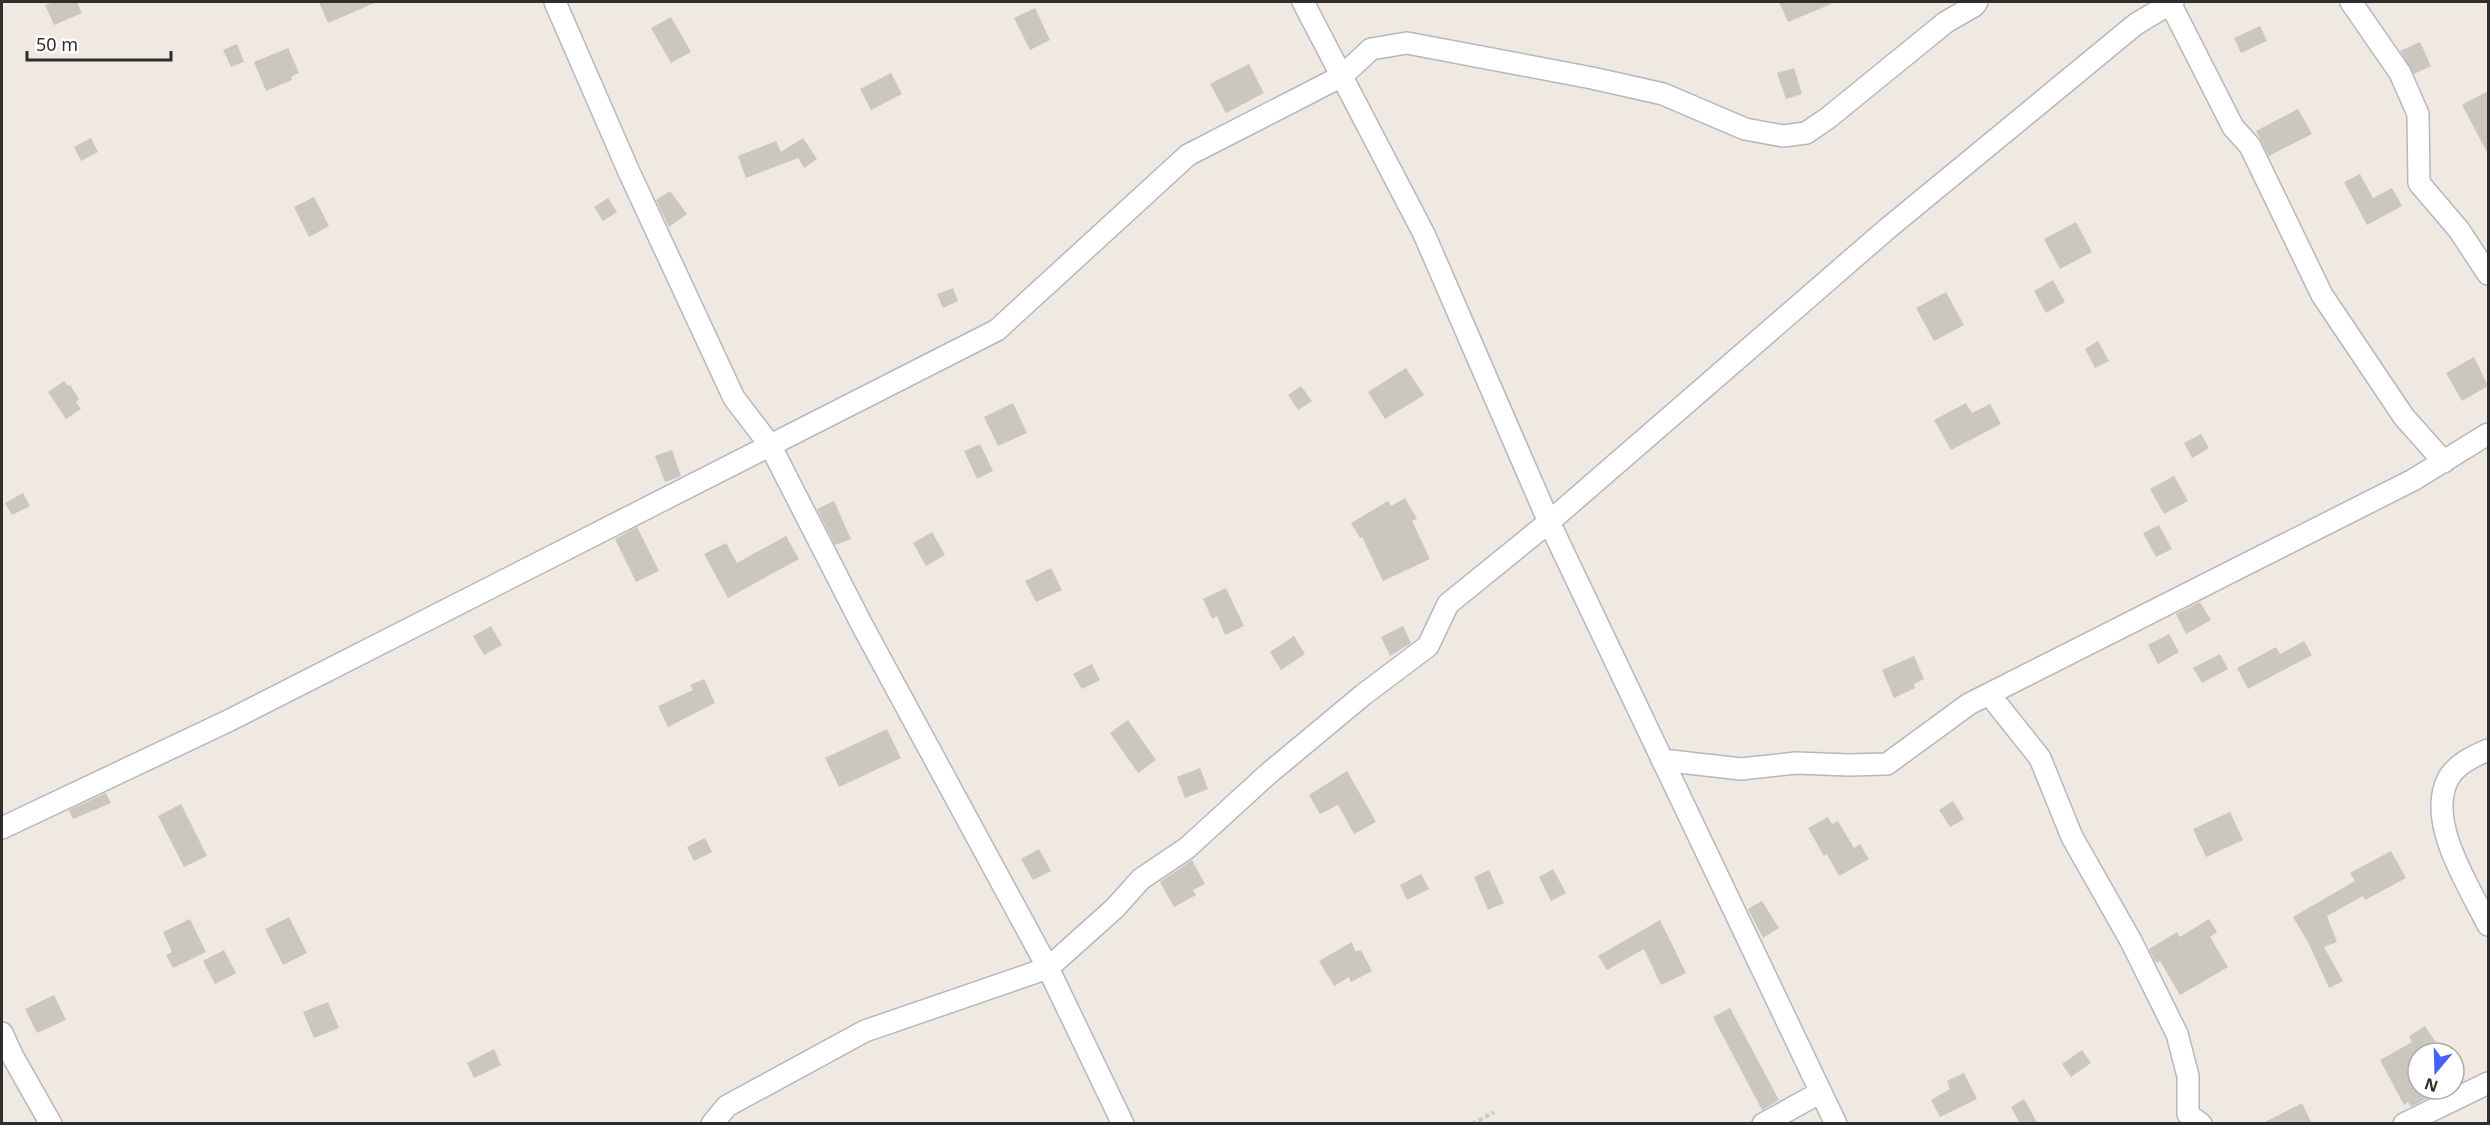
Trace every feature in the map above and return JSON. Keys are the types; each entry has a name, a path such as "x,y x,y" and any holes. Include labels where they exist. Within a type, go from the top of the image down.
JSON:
{"street":[{"path":"555,2 629,172 734,398 770,445 862,625 1048,968 1124,1124"},
{"path":"1303,2 1424,234 1549,522 1836,1124"},
{"path":"2,828 230,720 997,330 1188,154 1342,76 1371,49 1407,43 1663,94 1745,129 1783,136 1806,133 1828,118 1946,22 1977,2"},
{"path":"712,1124 727,1106 865,1031 1048,968 1115,908 1142,879 1187,848 1276,767 1363,695 1428,646 1448,604 1549,522 1887,228 2136,24 2171,2 2233,127 2250,146 2322,295 2404,417 2444,462"},
{"path":"2351,2 2400,73 2418,114 2419,183 2459,230 2488,274"},
{"path":"1662,760 1741,769 1796,763 1887,764 1969,704 2403,485 2488,434"},
{"path":"1989,694 2040,758 2072,837 2131,941 2177,1034 2188,1076 2188,1114 2201,1124"},
{"path":"2488,750 2465,761 2448,778 2442,806 2446,840 2488,925"},
{"path":"2,1033 51,1124"},
{"path":"2404,1124 2488,1083"},
{"path":"1763,1124 1821,1092"}],"path":[{"path":"1472,1124 1494,1112"}],"building":[{"path":"54,2 77,2 82,13 54,25 45,5"},
{"path":"319,2 377,2 328,23"},
{"path":"1779,2 1836,2 1788,22"},
{"path":"1035,8 1050,40 1030,50 1014,18"},
{"path":"671,17 691,52 671,63 651,28"},
{"path":"2260,26 2267,41 2241,53 2234,38"},
{"path":"2420,42 2431,66 2414,74 2400,51"},
{"path":"237,44 244,62 231,67 223,50"},
{"path":"288,48 299,73 291,77 292,80 266,91 254,62"},
{"path":"1249,64 1264,93 1226,113 1210,84"},
{"path":"1794,68 1802,94 1786,99 1777,73"},
{"path":"891,73 902,94 871,110 860,89"},
{"path":"2488,91 2488,154 2462,105"},
{"path":"2298,109 2312,134 2269,156 2256,131"},
{"path":"91,138 98,152 81,161 74,147"},
{"path":"803,138 817,159 804,168 798,158 746,178 738,156 776,141 781,152"},
{"path":"2360,174 2373,198 2392,188 2402,206 2367,225 2344,182"},
{"path":"670,191 687,214 669,227 656,200"},
{"path":"314,197 329,226 309,237 294,207"},
{"path":"608,198 617,212 603,221 594,207"},
{"path":"2076,222 2092,252 2060,269 2044,239"},
{"path":"2053,280 2065,302 2046,313 2034,291"},
{"path":"953,288 958,301 943,308 937,294"},
{"path":"1946,292 1964,325 1934,341 1916,308"},
{"path":"2098,341 2109,361 2095,368 2085,349"},
{"path":"2474,357 2488,386 2462,401 2446,373"},
{"path":"1406,368 1424,395 1385,419 1368,392"},
{"path":"64,381 68,386 70,385 79,399 76,402 81,409 66,419 48,392"},
{"path":"1301,386 1312,401 1298,410 1288,395"},
{"path":"1013,403 1027,433 998,446 984,417"},
{"path":"1966,403 1972,413 1990,404 2001,424 1951,450 1934,420"},
{"path":"2201,434 2209,448 2192,458 2184,443"},
{"path":"980,444 993,471 977,479 964,451"},
{"path":"672,450 681,476 665,482 655,456"},
{"path":"2174,476 2188,501 2164,514 2150,489"},
{"path":"23,493 30,506 12,515 5,503"},
{"path":"1405,498 1417,519 1412,521 1430,559 1383,581 1362,537 1360,538 1351,523 1388,501 1391,506"},
{"path":"834,501 851,539 835,545 817,509"},
{"path":"2159,525 2172,549 2156,557 2143,533"},
{"path":"637,527 659,571 636,582 615,539"},
{"path":"932,532 945,555 926,566 913,543"},
{"path":"786,536 799,559 728,598 704,554 726,543 737,563"},
{"path":"1051,568 1062,590 1036,602 1025,581"},
{"path":"1226,588 1244,626 1225,635 1217,616 1212,619 1203,599"},
{"path":"2200,602 2211,620 2186,634 2176,614"},
{"path":"491,626 502,645 484,655 473,636"},
{"path":"1403,626 1411,643 1390,656 1381,637"},
{"path":"2169,634 2179,652 2158,664 2148,645"},
{"path":"1294,636 1305,654 1281,670 1270,652"},
{"path":"2304,641 2312,655 2248,689 2237,668 2276,647 2280,654"},
{"path":"2220,654 2228,669 2202,683 2193,668"},
{"path":"1914,656 1924,679 1914,684 1915,688 1894,698 1882,670"},
{"path":"1092,664 1100,680 1082,689 1073,674"},
{"path":"704,679 715,703 668,727 658,706 693,690 690,685"},
{"path":"1128,720 1156,760 1138,773 1110,733"},
{"path":"887,729 901,758 839,787 825,758"},
{"path":"1200,768 1208,789 1185,798 1177,777"},
{"path":"1347,771 1376,822 1354,834 1338,805 1320,814 1309,795"},
{"path":"106,793 111,803 73,819 69,810"},
{"path":"1953,801 1964,819 1950,827 1939,810"},
{"path":"181,804 207,856 184,867 158,816"},
{"path":"2230,812 2243,840 2206,857 2193,829"},
{"path":"1828,817 1832,824 1838,821 1854,848 1860,844 1869,859 1839,876 1827,854 1824,856 1808,828"},
{"path":"705,838 712,852 694,861 687,847"},
{"path":"1039,849 1051,871 1033,880 1021,859"},
{"path":"2391,851 2406,878 2365,900 2363,896 2327,916 2337,942 2324,947 2343,981 2329,988 2309,944 2293,917 2355,881 2350,873"},
{"path":"1192,860 1205,884 1193,890 1196,895 1174,907 1160,882"},
{"path":"1553,869 1566,893 1551,901 1539,877"},
{"path":"1489,870 1504,903 1488,910 1474,877"},
{"path":"1421,874 1429,889 1407,900 1400,885"},
{"path":"1762,901 1779,928 1763,938 1748,909"},
{"path":"289,917 307,953 283,965 265,929"},
{"path":"190,919 206,952 173,968 166,955 172,952 163,932"},
{"path":"2209,919 2217,932 2210,937 2228,967 2180,995 2160,961 2156,963 2149,949 2177,932 2180,937"},
{"path":"1660,920 1686,973 1661,985 1644,949 1607,970 1598,956"},
{"path":"1352,942 1355,951 1361,950 1372,971 1351,982 1349,977 1334,986 1319,961"},
{"path":"224,950 236,973 215,984 203,961"},
{"path":"54,995 66,1020 37,1033 25,1009"},
{"path":"328,1002 339,1028 314,1038 303,1012"},
{"path":"1730,1008 1779,1100 1762,1110 1713,1017"},
{"path":"2425,1026 2435,1041 2412,1041 2409,1036"},
{"path":"2406,1045 2406,1101 2422,1101 2411,1107 2408,1102 2404,1105 2380,1060"},
{"path":"494,1049 501,1065 474,1078 467,1063"},
{"path":"2082,1050 2091,1063 2071,1077 2062,1064"},
{"path":"1964,1073 1977,1099 1940,1117 1931,1100 1950,1089 1947,1081"},
{"path":"2024,1099 2038,1124 2020,1124 2011,1107"},
{"path":"2302,1103 2312,1124 2261,1124"}]}
